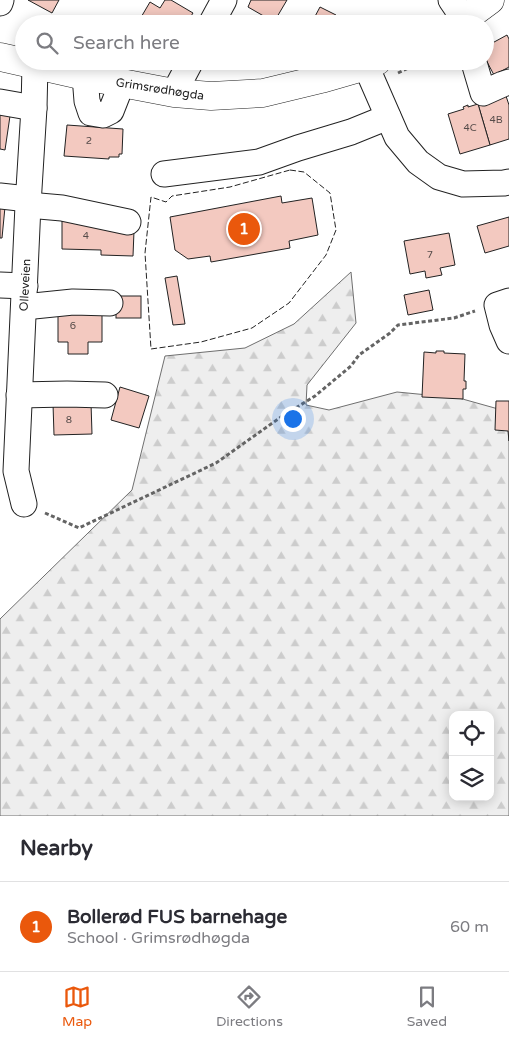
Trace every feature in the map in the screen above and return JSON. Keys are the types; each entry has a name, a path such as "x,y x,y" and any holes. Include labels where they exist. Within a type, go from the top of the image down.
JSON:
{"main road":[{"path":"457,14 490,0"},
{"name":"Grimsrødhøgda","path":"0,57 15,60"},
{"name":"Grimsrødhøgda","path":"58,70 174,93 211,96 263,93 351,70"}],"street":[{"path":"216,15 224,0"},
{"name":"Olleveien","path":"24,504 8,472 13,381 11,347 24,296 35,70"},
{"path":"174,93 186,70"},
{"path":"374,70 388,118 397,137 418,162 439,177 463,184 509,182"},
{"path":"476,70 484,93 509,82"},
{"path":"0,102 34,108"},
{"path":"164,174 259,162 388,118"},
{"path":"0,196 128,222"},
{"path":"0,286 24,296 73,302 110,303"},
{"path":"503,303 502,326 509,341"},
{"path":"13,381 67,394 105,395"}],"path":[{"path":"24,504 79,528 216,463 315,396 351,366 359,355 398,326 454,318 503,303"}],"green space":[{"path":"351,272 356,323 307,385 306,405 329,410 397,392 459,398 509,412 509,816 0,816 0,619 132,490 165,356 245,348 294,324"}],"building":[{"path":"28,0 59,0 52,13"},
{"path":"165,0 171,0 193,13 192,15 142,15 150,2 160,8"},
{"path":"251,0 287,0 278,15 262,15 248,7"},
{"path":"320,7 336,15 316,15"},
{"path":"507,35 509,39 509,67 494,75 491,70 494,70 494,42"},
{"path":"506,96 509,105 509,139 490,145 478,104"},
{"path":"478,104 490,145 460,154 448,114 464,109 463,107 468,105 468,107"},
{"path":"0,114 10,116 5,150 0,149"},
{"path":"67,125 123,129 122,154 119,154 119,157 109,157 109,159 64,156"},
{"path":"281,196 282,203 312,198 318,235 289,241 290,248 211,262 210,256 188,259 175,250 170,217"},
{"path":"0,207 5,207 2,238 0,238"},
{"path":"509,217 509,246 485,253 477,226"},
{"path":"62,219 134,231 133,256 101,255 101,250 62,249"},
{"path":"449,233 455,265 440,268 442,275 426,278 425,271 410,274 404,241"},
{"path":"177,276 185,324 173,325 165,278"},
{"path":"429,290 433,310 408,315 404,295"},
{"path":"116,296 141,296 141,318 116,318"},
{"path":"58,311 102,311 102,342 88,342 88,354 68,354 68,342 58,342"},
{"path":"436,351 465,354 464,381 466,381 466,389 463,389 463,399 422,397 424,352 436,353"},
{"path":"120,387 149,396 139,428 111,420"},
{"path":"496,401 509,401 509,441 508,431 495,430"},
{"path":"91,403 92,434 54,435 53,404"}],"fence":[{"path":"290,170 304,172 330,193 336,230 326,255 289,303 252,328 201,342 151,349 145,253 151,197 166,202 172,196 230,187 290,170"}],"place":[{"name":"Bollerød FUS barnehage","path":"244,229"}]}
